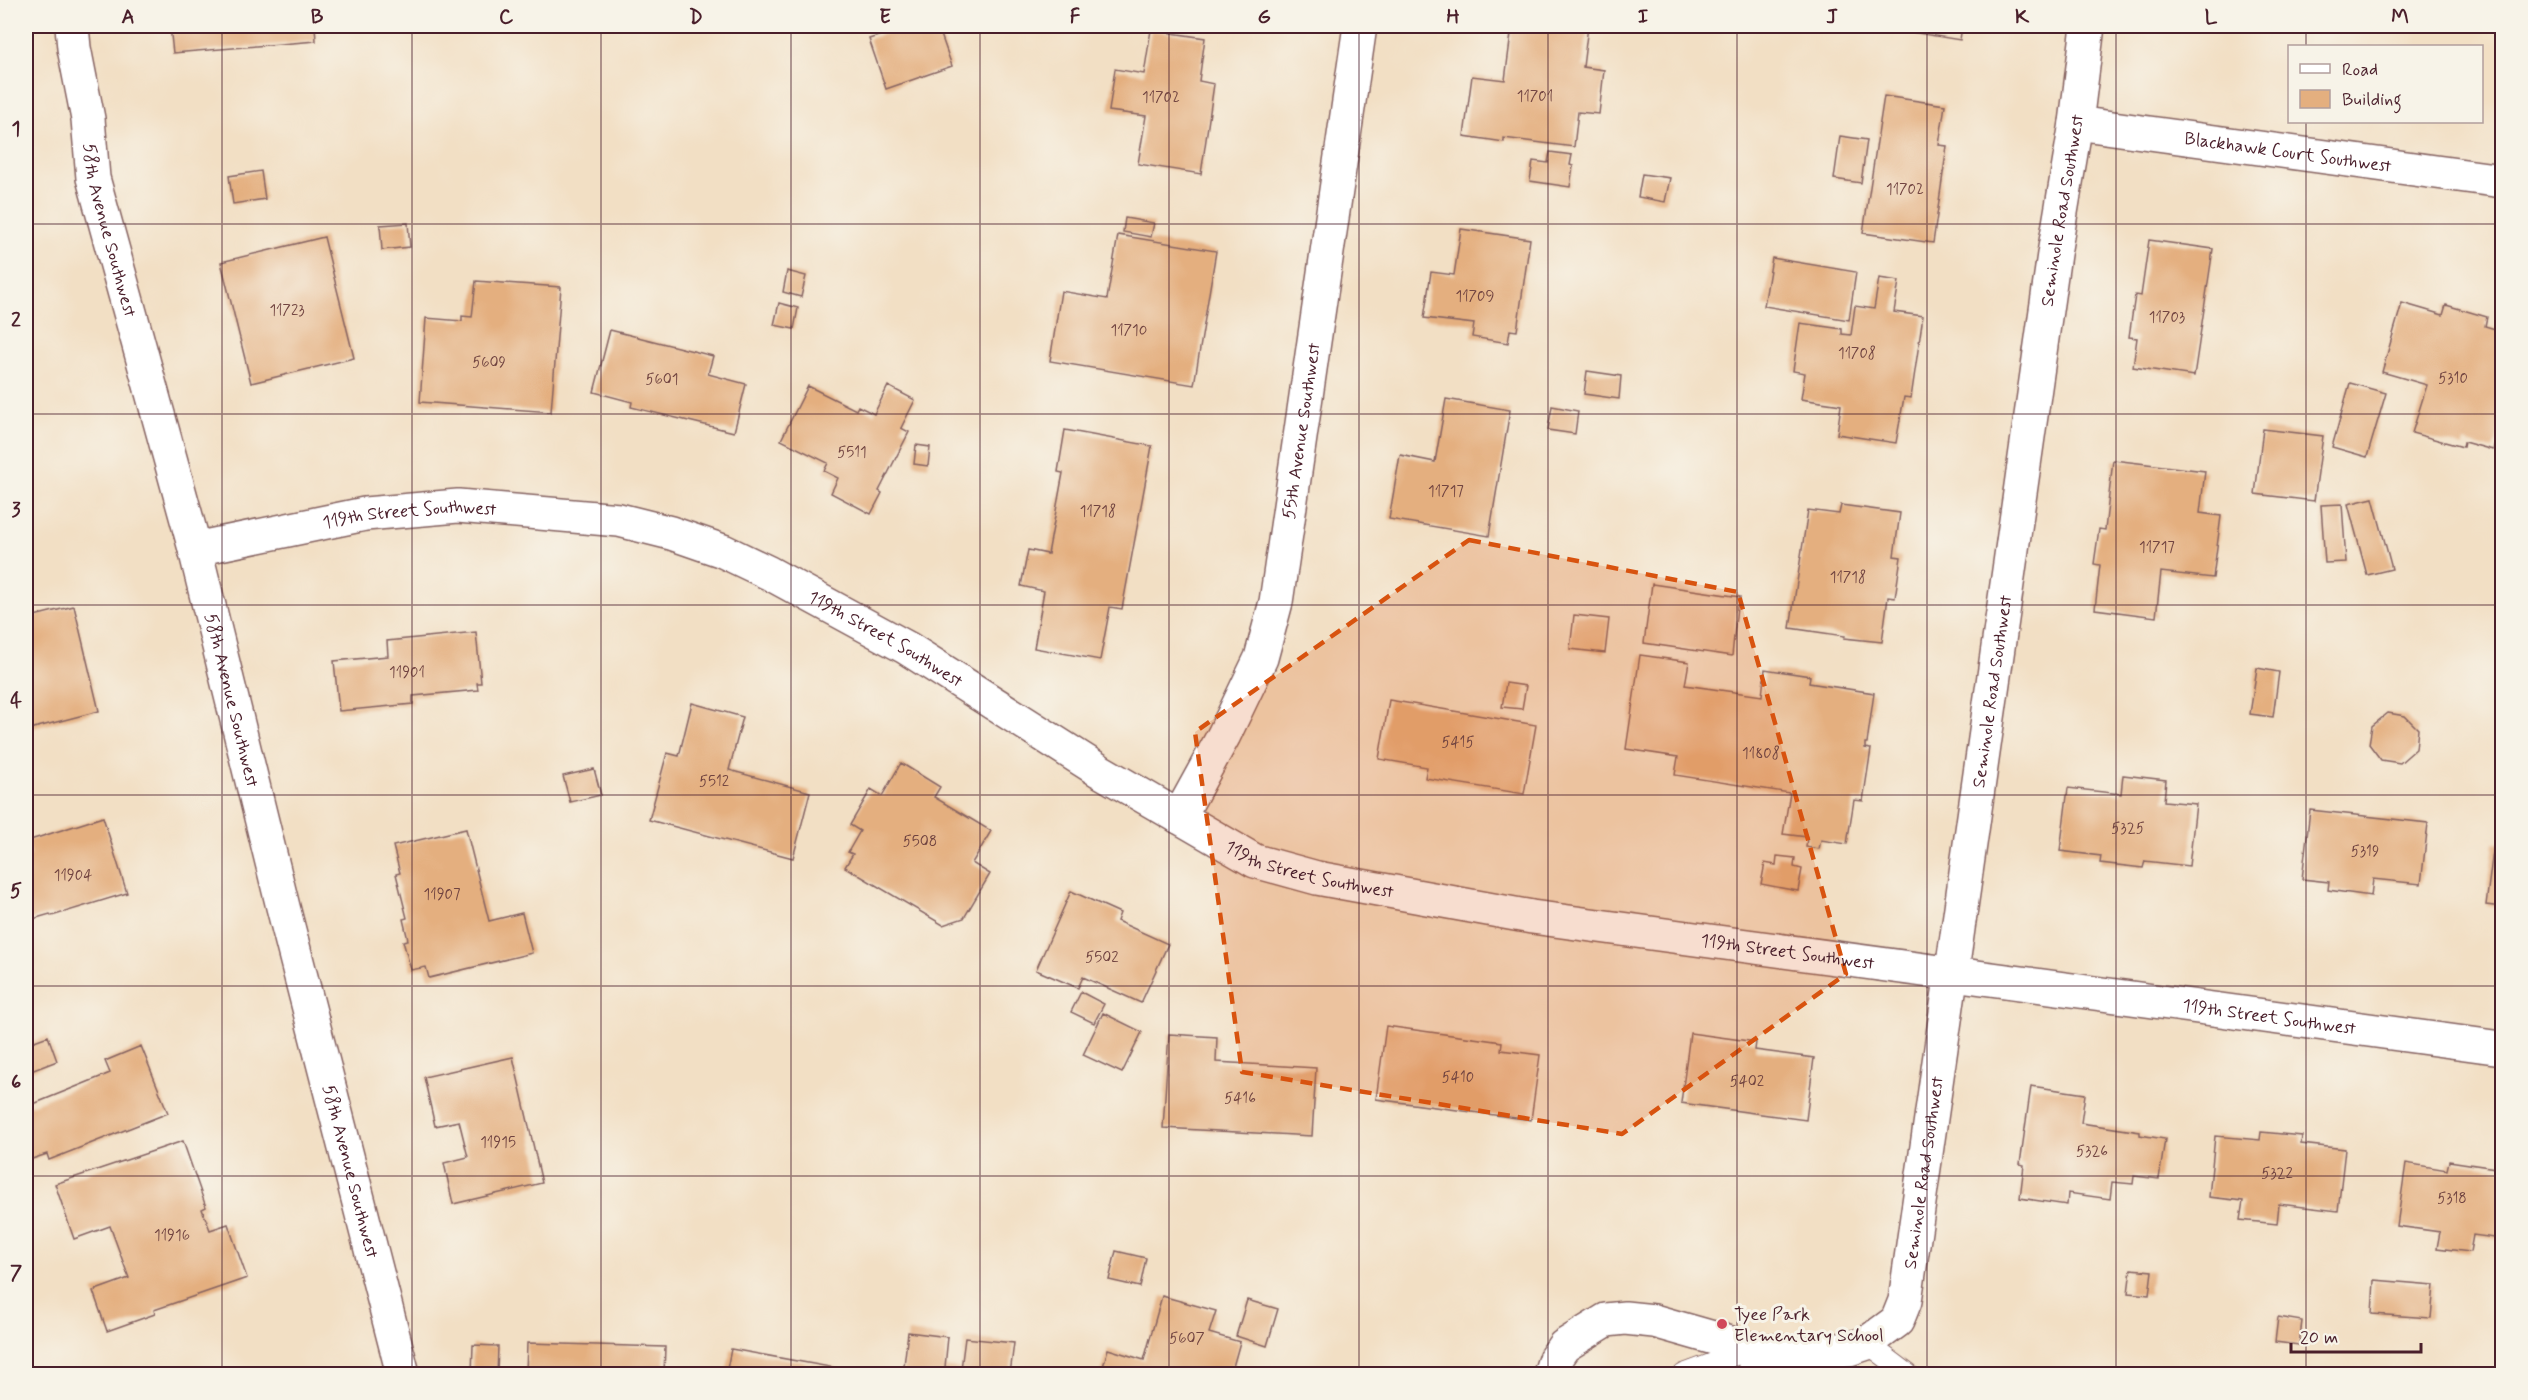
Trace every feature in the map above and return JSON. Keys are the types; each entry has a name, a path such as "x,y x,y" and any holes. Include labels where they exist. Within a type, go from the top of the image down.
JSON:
{"street":[{"name":"58th Avenue Southwest","path":"72,26 88,119 93,178 195,549 286,918 403,1374"},
{"name":"55th Avenue Southwest","path":"1179,817 1224,735 1261,658 1276,602 1360,26"},
{"name":"Seminole Road Southwest","path":"1868,1343 1897,1321 1905,1301 2054,254 2076,123 2088,26"},
{"name":"Blackhawk Court Southwest","path":"2076,123 2502,181"},
{"name":"119th Street Southwest","path":"195,549 365,514 458,506 619,520 671,533 723,551 769,573 907,648 1100,771 1255,861 1317,878 1532,917 2502,1048"},
{"path":"1550,1374 1555,1359 1564,1346 1576,1336 1606,1320 1625,1318 1654,1321 1750,1362 1803,1353 1848,1349 1868,1343"}],"lane":[{"path":"1868,1343 1908,1374"},
{"path":"1684,1374 1750,1362"}],"highlighted area":[{"path":"1469,540 1738,592 1846,974 1622,1134 1242,1072 1195,732"}],"building":[{"path":"170,26 315,26 316,41 173,53"},
{"path":"909,26 938,26 952,66 886,89 869,39"},
{"path":"1512,26 1588,26 1583,67 1604,70 1599,114 1578,112 1574,147 1504,138 1504,142 1464,136 1472,76 1505,80"},
{"path":"1899,26 1962,26 1960,40 1898,30"},
{"path":"1151,30 1205,38 1199,81 1214,84 1201,174 1138,164 1146,116 1109,111 1115,69 1144,74"},
{"path":"1884,96 1945,105 1939,145 1947,146 1933,243 1863,233"},
{"path":"1840,136 1867,140 1861,183 1834,179"},
{"path":"1550,152 1572,155 1570,187 1530,181 1533,161 1548,163"},
{"path":"261,171 265,199 233,204 229,176"},
{"path":"1642,174 1670,178 1665,202 1638,197"},
{"path":"1125,218 1154,223 1151,237 1123,232"},
{"path":"408,223 410,247 382,250 380,225"},
{"path":"1461,229 1530,239 1517,331 1510,330 1508,343 1472,337 1474,324 1424,318 1431,272 1454,275"},
{"path":"1118,235 1216,251 1194,385 1050,361 1061,291 1107,299"},
{"path":"324,237 354,358 251,383 221,262"},
{"path":"2149,240 2213,249 2194,376 2133,367 2137,338 2129,337 2135,295 2141,296"},
{"path":"1772,258 1856,272 1849,320 1764,306"},
{"path":"787,271 806,276 801,297 783,292"},
{"path":"1879,278 1899,281 1894,312 1923,316 1911,398 1904,397 1896,443 1837,434 1841,405 1801,399 1805,373 1793,371 1800,323 1842,329 1842,334 1851,335 1855,306 1874,309"},
{"path":"476,281 561,287 551,412 420,402 426,318 462,321 462,316 472,317"},
{"path":"779,303 798,308 794,329 774,325"},
{"path":"2402,303 2443,315 2446,305 2487,317 2485,326 2502,331 2502,417 2493,450 2464,442 2463,447 2412,433 2427,385 2382,372"},
{"path":"610,330 713,356 708,374 746,384 734,432 631,407 632,402 594,392"},
{"path":"1587,371 1621,376 1619,399 1584,394"},
{"path":"2350,383 2386,393 2367,457 2332,447"},
{"path":"808,386 856,410 858,406 874,414 888,386 915,400 901,428 909,432 879,491 882,493 871,514 831,493 838,478 824,471 828,463 781,440"},
{"path":"1446,399 1510,410 1489,536 1389,519 1400,455 1435,462"},
{"path":"1552,406 1578,411 1575,434 1548,430"},
{"path":"2263,429 2323,436 2314,501 2255,494"},
{"path":"1065,430 1152,446 1122,609 1110,607 1100,660 1034,648 1044,591 1021,586 1028,550 1048,554 1063,473 1058,472"},
{"path":"916,445 930,447 928,466 914,464"},
{"path":"2113,460 2205,471 2200,513 2221,516 2213,578 2161,572 2156,617 2095,609 2100,565 2094,564 2099,529 2105,530"},
{"path":"2373,498 2392,569 2367,575 2348,504"},
{"path":"2342,504 2346,562 2325,563 2321,505"},
{"path":"1841,505 1900,513 1894,556 1901,557 1895,598 1888,597 1882,642 1790,628 1808,510 1839,514"},
{"path":"1652,584 1740,597 1732,656 1644,643"},
{"path":"74,606 99,711 26,730 26,618"},
{"path":"1574,615 1609,619 1605,653 1570,649"},
{"path":"476,632 481,683 477,683 478,690 413,696 413,704 339,711 334,661 388,656 387,641"},
{"path":"1640,655 1689,662 1685,685 1762,696 1765,669 1810,676 1809,683 1874,693 1867,743 1865,743 1865,748 1871,749 1863,801 1854,800 1847,844 1821,840 1819,849 1806,847 1807,837 1783,834 1790,793 1675,775 1678,757 1626,749"},
{"path":"2257,668 2279,672 2273,717 2250,714"},
{"path":"1506,683 1526,686 1522,709 1502,707"},
{"path":"1389,700 1536,725 1524,794 1425,778 1427,767 1379,759"},
{"path":"692,703 743,717 729,770 810,792 793,858 649,820 667,753 679,756"},
{"path":"2388,713 2405,716 2418,729 2416,749 2400,763 2381,760 2369,744 2372,726"},
{"path":"901,763 940,787 934,797 991,831 972,863 990,874 964,918 943,925 845,867 853,854 848,852 860,831 850,825 871,789 882,796"},
{"path":"594,769 601,795 570,802 563,776"},
{"path":"2123,775 2166,780 2164,801 2196,804 2189,866 2145,861 2143,868 2100,863 2101,856 2060,851 2068,788 2121,794"},
{"path":"2310,810 2428,823 2421,884 2373,879 2371,896 2328,890 2329,882 2302,879"},
{"path":"103,817 127,893 52,916 50,914 26,921 26,857 31,855 27,841"},
{"path":"466,829 489,921 522,913 532,953 429,978 426,967 411,970 403,941 408,940 403,919 407,918 396,874 400,873 393,846"},
{"path":"2494,843 2502,844 2502,907 2486,905"},
{"path":"1777,856 1795,858 1794,867 1802,869 1798,891 1761,884 1765,863 1776,865"},
{"path":"1071,891 1120,913 1117,921 1168,944 1141,1003 1083,977 1078,988 1036,970"},
{"path":"1081,992 1104,1004 1094,1023 1071,1012"},
{"path":"1103,1013 1142,1032 1122,1073 1083,1055"},
{"path":"1386,1026 1502,1042 1501,1050 1540,1055 1531,1120 1376,1099"},
{"path":"1690,1033 1756,1042 1755,1050 1814,1058 1806,1120 1681,1103"},
{"path":"1169,1034 1217,1037 1216,1062 1316,1068 1312,1136 1163,1128"},
{"path":"48,1036 57,1061 26,1073 26,1044"},
{"path":"141,1046 168,1113 49,1160 47,1154 29,1160 26,1151 26,1116 29,1115 26,1107 110,1073 105,1061"},
{"path":"513,1057 542,1183 453,1204 444,1163 468,1157 459,1121 435,1126 424,1077"},
{"path":"2031,1086 2085,1094 2081,1123 2140,1132 2140,1135 2165,1139 2159,1179 2134,1176 2133,1184 2112,1182 2110,1199 2068,1193 2067,1205 2020,1198 2024,1165 2020,1164"},
{"path":"2261,1132 2302,1136 2301,1144 2345,1149 2338,1211 2279,1204 2277,1224 2240,1220 2243,1201 2209,1197 2215,1136 2260,1140"},
{"path":"183,1141 206,1207 202,1209 210,1230 228,1224 247,1278 154,1310 155,1314 107,1331 93,1291 129,1278 110,1226 74,1239 55,1184"},
{"path":"2449,1161 2502,1169 2502,1239 2473,1235 2470,1252 2437,1248 2440,1232 2397,1226 2406,1163 2447,1170"},
{"path":"1116,1251 1146,1258 1140,1287 1109,1280"},
{"path":"2131,1269 2152,1271 2149,1295 2128,1293"},
{"path":"2374,1280 2434,1285 2431,1318 2372,1314"},
{"path":"1162,1296 1216,1311 1209,1333 1240,1342 1231,1374 1101,1374 1108,1349 1144,1360"},
{"path":"1247,1300 1278,1309 1267,1346 1236,1336"},
{"path":"2278,1317 2302,1321 2299,1345 2275,1342"},
{"path":"908,1332 948,1337 945,1367 961,1369 965,1338 1014,1343 1010,1374 903,1374"},
{"path":"527,1343 665,1347 664,1374 526,1374"},
{"path":"473,1345 498,1346 497,1374 472,1374"},
{"path":"731,1349 841,1369 840,1374 726,1374"}],"place":[{"name":"Tyee Park Elementary School","path":"1722,1324"}]}
